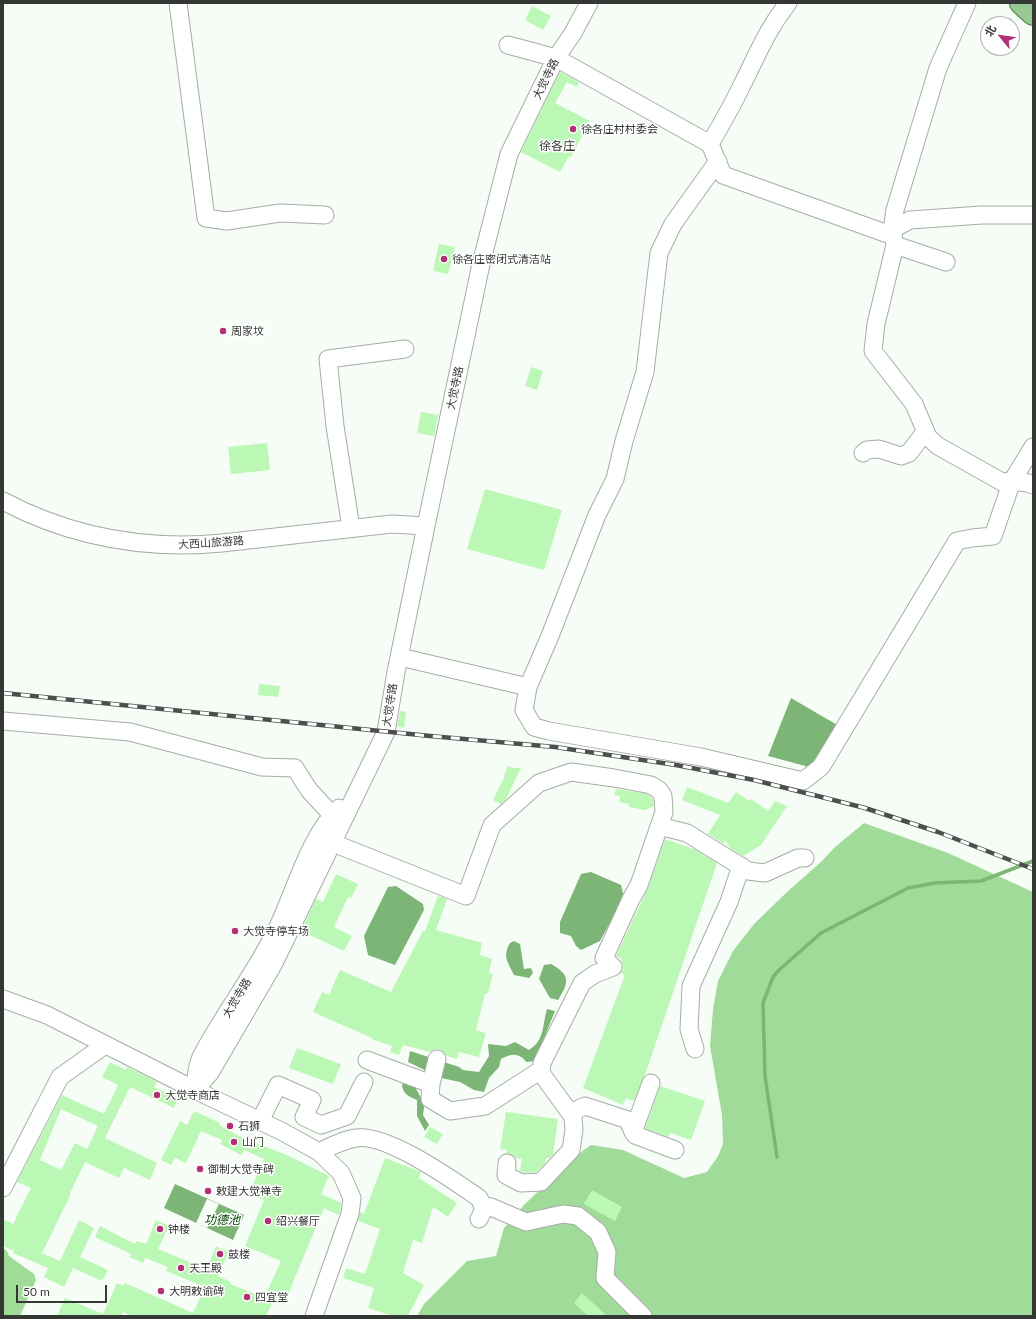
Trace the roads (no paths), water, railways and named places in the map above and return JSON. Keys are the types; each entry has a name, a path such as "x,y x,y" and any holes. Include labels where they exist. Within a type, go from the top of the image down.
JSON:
{"main road":[{"path":"1022,3 1033,14"}],"street":[{"path":"178,3 204,222 227,221 280,213 325,215"},
{"name":"大觉寺路","path":"194,1090 202,1084 213,1067 273,965 386,732 394,679 400,658 481,264 509,154 556,58 573,33 589,3"},
{"path":"710,144 742,86 762,40 773,22 788,3"},
{"path":"967,3 938,68 895,210 894,237 876,324 873,350 914,404 925,432 938,446 1002,482 1012,481 1033,485"},
{"path":"508,45 556,58 710,144 723,175 885,233 946,262"},
{"path":"718,161 673,224 658,253 646,372 624,441 614,479 597,515 550,636 528,687 524,710 534,727 549,731 701,757 803,780 821,767 957,541 993,536 1012,481 1033,447"},
{"path":"894,237 910,220 982,215 1033,214"},
{"path":"351,528 335,426 328,359 405,349"},
{"path":"863,453 866,450 879,449 902,456 909,453 925,432"},
{"name":"大西山旅游路","path":"3,501 21,510 74,530 122,541 153,545 196,546 392,524 426,526"},
{"path":"400,658 528,687"},
{"path":"3,721 130,732 262,767 295,768 309,790 332,815"},
{"path":"333,843 466,896 492,825 539,782 570,772 651,785 663,796 664,812 639,885 604,958 613,966 595,974 582,983 542,1062 541,1073 573,1117 574,1130 571,1150 541,1182 521,1183 506,1175 507,1163"},
{"name":"大觉寺路","path":"194,1090 201,1058 257,965 277,928 323,827 360,785"},
{"path":"659,826 687,833 748,871 765,873 798,858 805,858"},
{"path":"695,1049 689,1028 691,986 729,902 741,866"},
{"path":"3,998 47,1016 194,1090 260,1121 319,1152 341,1173 352,1198 350,1214 314,1316"},
{"path":"3,1188 60,1077 105,1045"},
{"path":"437,1059 431,1084 430,1099 450,1111 485,1106 541,1070"},
{"path":"367,1060 431,1084"},
{"path":"260,1121 278,1085 312,1100 304,1117 321,1125 347,1116 364,1082"},
{"path":"633,1132 651,1083"},
{"path":"570,1113 585,1106 628,1120 635,1135 675,1150"},
{"path":"319,1152 339,1142 358,1137 373,1139 416,1158 479,1198 481,1212 491,1207 526,1222 564,1214 578,1216 598,1232 607,1252 605,1278 643,1316"}],"water":[{"path":"791,698 839,726 809,767 768,756"},
{"path":"591,872 621,885 624,897 600,941 581,950 576,946 571,936 560,933 560,922 581,874"},
{"path":"396,886 423,904 424,910 395,965 368,955 364,936 388,887"},
{"path":"514,941 520,944 524,969 531,968 533,973 529,978 514,975 508,963 506,952 510,943"},
{"path":"551,964 562,972 566,980 564,989 558,1000 550,998 539,979 544,965"},
{"path":"547,1009 555,1011 535,1061 526,1062 517,1055 508,1056 501,1059 499,1067 489,1078 484,1092 474,1090 460,1082 441,1078 408,1062 410,1051 459,1067 463,1070 479,1072 489,1056 488,1044 506,1046 515,1042 529,1050 534,1046 538,1042 542,1032"},
{"path":"413,1083 421,1098 425,1101 423,1115 429,1125 425,1131 417,1116 417,1100 407,1095 402,1087 402,1084"},
{"name":"功德池","path":"175,1184 244,1215 233,1240 164,1208"}],"waterway":[{"path":"777,1157 765,1076 763,1003 773,977 779,970 821,933 908,888 935,883 981,881 1033,861"}],"railway":[{"path":"3,693 430,736 555,747 676,765 754,780 865,808 938,832 1033,869"}],"place":[{"name":"徐各庄村村委会","path":"573,129"},
{"name":"徐各庄密闭式清洁站","path":"444,259"},
{"name":"周家坟","path":"223,331"},
{"name":"大觉寺停车场","path":"235,931"},
{"name":"大觉寺商店","path":"157,1095"},
{"name":"石狮","path":"230,1126"},
{"name":"山门","path":"234,1142"},
{"name":"御制大觉寺碑","path":"200,1169"},
{"name":"敕建大觉禅寺","path":"208,1191"},
{"name":"绍兴餐厅","path":"268,1221"},
{"name":"钟楼","path":"160,1229"},
{"name":"鼓楼","path":"220,1254"},
{"name":"天王殿","path":"181,1268"},
{"name":"大明敕谕碑","path":"161,1291"},
{"name":"四宜堂","path":"247,1297"}],"district":[{"name":"徐各庄","path":"557,146"}]}
